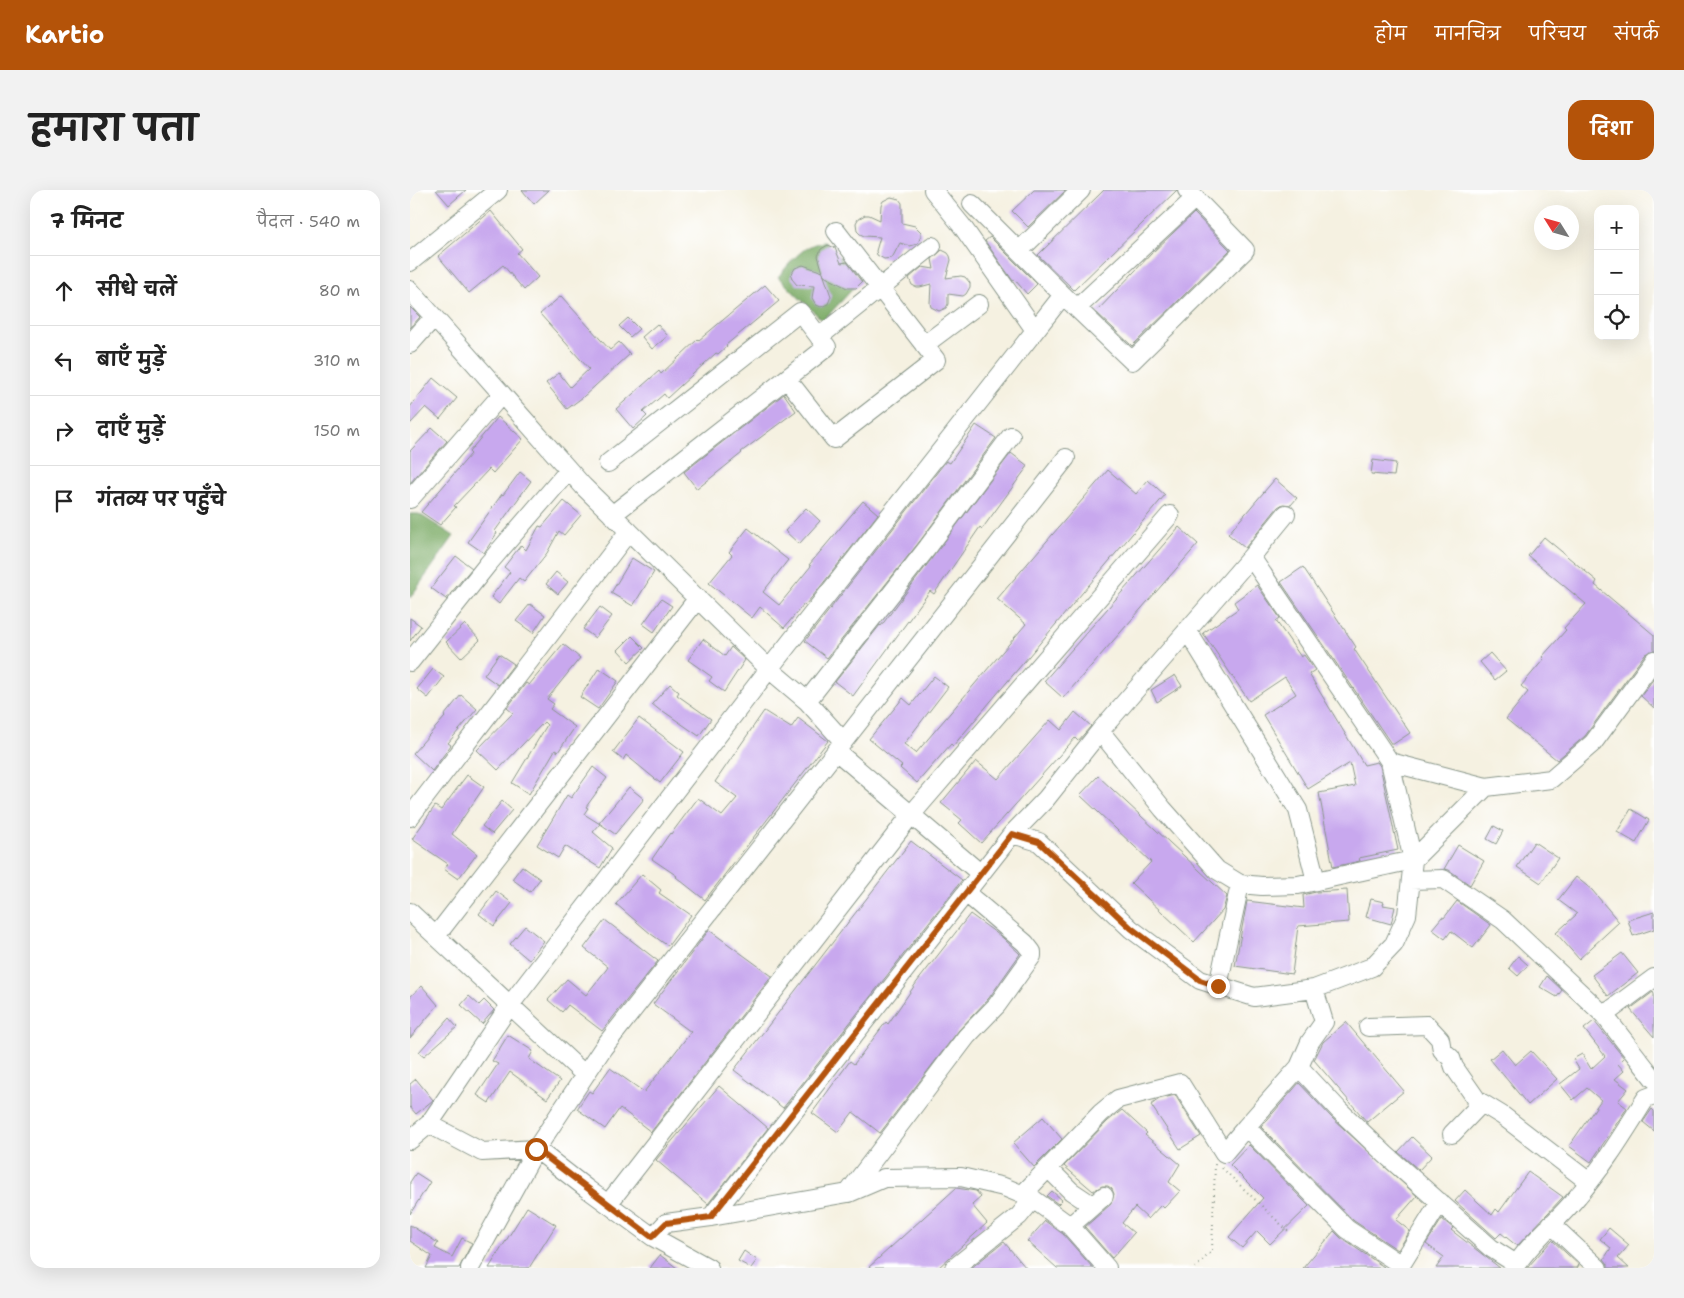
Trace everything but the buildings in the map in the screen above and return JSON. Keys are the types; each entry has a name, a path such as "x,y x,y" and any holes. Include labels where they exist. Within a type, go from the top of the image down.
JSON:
{"street":[{"path":"410,262 498,190"},
{"path":"934,190 962,226 1035,330"},
{"path":"1019,251 1081,190"},
{"path":"972,204 1063,295 1132,361 1245,250 1191,194 1077,308"},
{"path":"787,379 834,439 936,360 836,231"},
{"path":"819,337 932,246"},
{"path":"410,290 569,470 612,515 769,669 808,702 839,746 911,815 981,874"},
{"path":"410,1140 429,1124 510,1005 769,669 1063,295"},
{"path":"924,345 979,304"},
{"path":"608,463 800,312 828,347 612,515"},
{"path":"410,344 434,317"},
{"path":"410,499 502,394"},
{"path":"808,702 1011,436"},
{"path":"470,1268 536,1149 603,1048 1066,458"},
{"path":"410,662 488,564 569,470"},
{"path":"711,1217 1012,834 1046,799 1100,731 1286,514"},
{"path":"608,1204 911,815 1170,515"},
{"path":"410,817 629,531"},
{"path":"1012,834 1039,842 1131,928 1200,980 1254,997 1314,989 1372,967 1394,944 1407,915 1413,860 1390,762 1251,557"},
{"path":"436,936 698,598"},
{"path":"1187,630 1298,810 1316,881"},
{"path":"1390,762 1486,787 1551,778 1593,743 1654,660"},
{"path":"1100,731 1163,809 1217,870 1240,884 1262,886 1289,885 1413,860 1486,787"},
{"path":"1411,880 1443,879 1503,920 1604,1015 1654,1079"},
{"path":"1218,986 1240,884"},
{"path":"848,1193 967,1036 997,1005 1032,956 1032,952 1025,943 966,893"},
{"path":"410,912 585,1074"},
{"path":"1604,1015 1654,978"},
{"path":"1033,1199 1027,1190 1101,1113 1118,1100 1180,1083 1224,1153 1299,1067 1310,1042 1324,1022 1314,989"},
{"path":"1368,1027 1427,1025 1440,1039 1442,1050 1451,1058 1454,1066 1477,1100 1503,1116 1590,1182"},
{"path":"1299,1067 1339,1110 1386,1155 1491,1248 1515,1266 1551,1224 1577,1198 1590,1182 1646,1098 1654,1095"},
{"path":"1452,1134 1476,1109 1477,1100"},
{"path":"429,1124 482,1152 536,1149 652,1237 709,1268"},
{"path":"1246,1127 1347,1228 1400,1266 1440,1202"},
{"path":"1048,1168 1071,1191 1098,1200 1070,1226"},
{"path":"652,1237 666,1223 848,1193 884,1178 962,1177 1004,1186 1033,1199 1070,1226 1107,1268"},
{"path":"954,1268 1019,1216 1033,1199"},
{"path":"1551,1224 1598,1268"}],"path":[{"path":"1195,1268 1212,1251 1215,1161 1290,1233"}],"green space":[{"path":"825,242 861,280 823,321 778,277 804,250 817,243"},
{"path":"410,514 419,514 454,536 410,598"}],"route":[{"path":"536,1149 652,1237 666,1223 711,1217 1012,834 1039,842 1131,928 1200,980 1218,986"}]}
